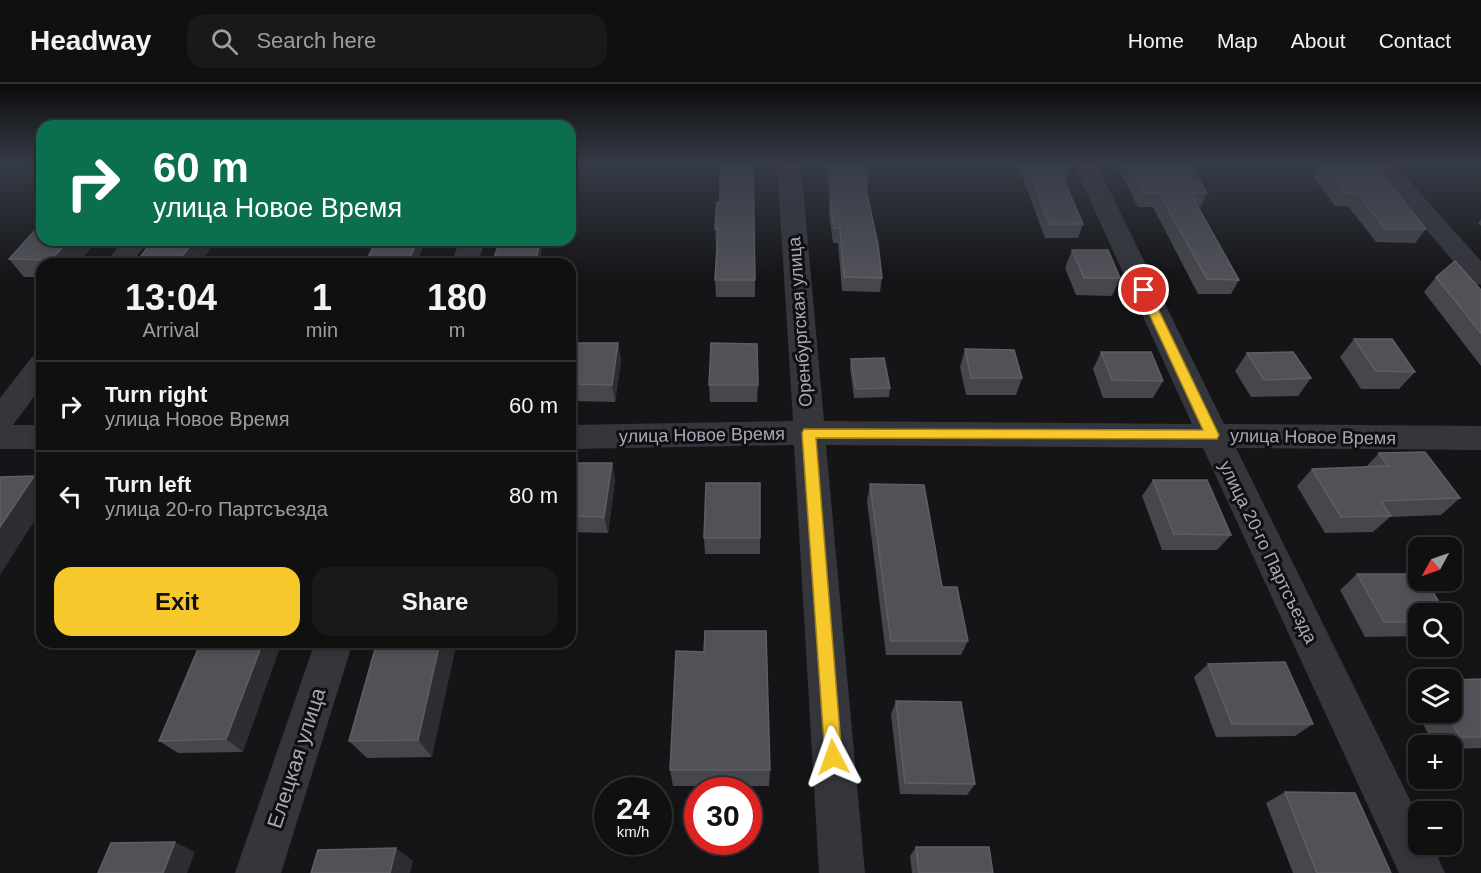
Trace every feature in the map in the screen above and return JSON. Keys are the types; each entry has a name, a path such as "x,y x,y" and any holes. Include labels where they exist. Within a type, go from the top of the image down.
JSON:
{"street":[{"name":"Оренбургская улица","path":"792,202 842,873"},
{"name":"улица 20-го Партсъезда","path":"1102,202 1422,873"},
{"path":"1414,202 1481,278"},
{"path":"0,420 36,372"},
{"name":"улица Новое Время","path":"576,437 809,433 1481,438"},
{"path":"0,437 36,437"},
{"name":"Елецкая улица","path":"258,873 332,648"}],"building":[{"path":"717,202 754,202 755,280 715,280 718,229 715,229"},
{"path":"830,202 869,202 878,244 882,278 844,277 840,228 834,228"},
{"path":"1041,202 1073,202 1083,224 1049,224"},
{"path":"1164,202 1195,202 1239,280 1207,279"},
{"path":"1364,202 1404,202 1426,229 1386,229"},
{"path":"36,229 36,246 64,246 53,258 9,259"},
{"path":"148,246 190,246 181,258 140,258"},
{"path":"373,246 415,246 410,258 368,258"},
{"path":"498,246 539,246 536,258 494,258"},
{"path":"1072,250 1108,250 1120,278 1084,278"},
{"path":"1455,261 1481,290 1481,333 1436,277"},
{"path":"1354,339 1392,339 1415,372 1376,371"},
{"path":"576,343 618,343 612,385 576,384"},
{"path":"711,343 757,344 758,385 709,385"},
{"path":"965,349 1014,350 1022,378 971,378"},
{"path":"1101,352 1151,352 1163,381 1112,380"},
{"path":"1293,352 1311,378 1264,380 1247,353"},
{"path":"884,358 890,388 856,389 851,359"},
{"path":"1425,452 1460,498 1381,501 1391,516 1341,517 1312,469 1388,466 1379,453"},
{"path":"576,463 612,463 604,517 576,516"},
{"path":"34,476 0,527 0,477"},
{"path":"1153,480 1207,480 1231,535 1174,534"},
{"path":"706,483 760,483 760,538 704,538"},
{"path":"870,484 924,485 942,587 957,587 968,641 891,641"},
{"path":"1357,574 1408,574 1408,591 1432,591 1440,603 1408,603 1408,622 1384,622"},
{"path":"705,631 766,631 770,770 670,770 676,651 704,652"},
{"path":"198,648 261,648 226,739 159,741"},
{"path":"375,648 439,648 418,740 349,741"},
{"path":"1285,662 1313,724 1232,724 1208,664"},
{"path":"1481,679 1481,737 1462,737 1452,723 1462,723 1462,680"},
{"path":"896,701 961,702 975,784 905,783"},
{"path":"1285,792 1355,793 1391,873 1317,873"},
{"path":"175,842 163,873 98,873 111,843"},
{"path":"916,847 989,847 993,873 919,873"},
{"path":"396,848 390,873 311,873 318,850"}],"route":[{"path":"833,757 809,433 1212,435 1144,290"}]}
